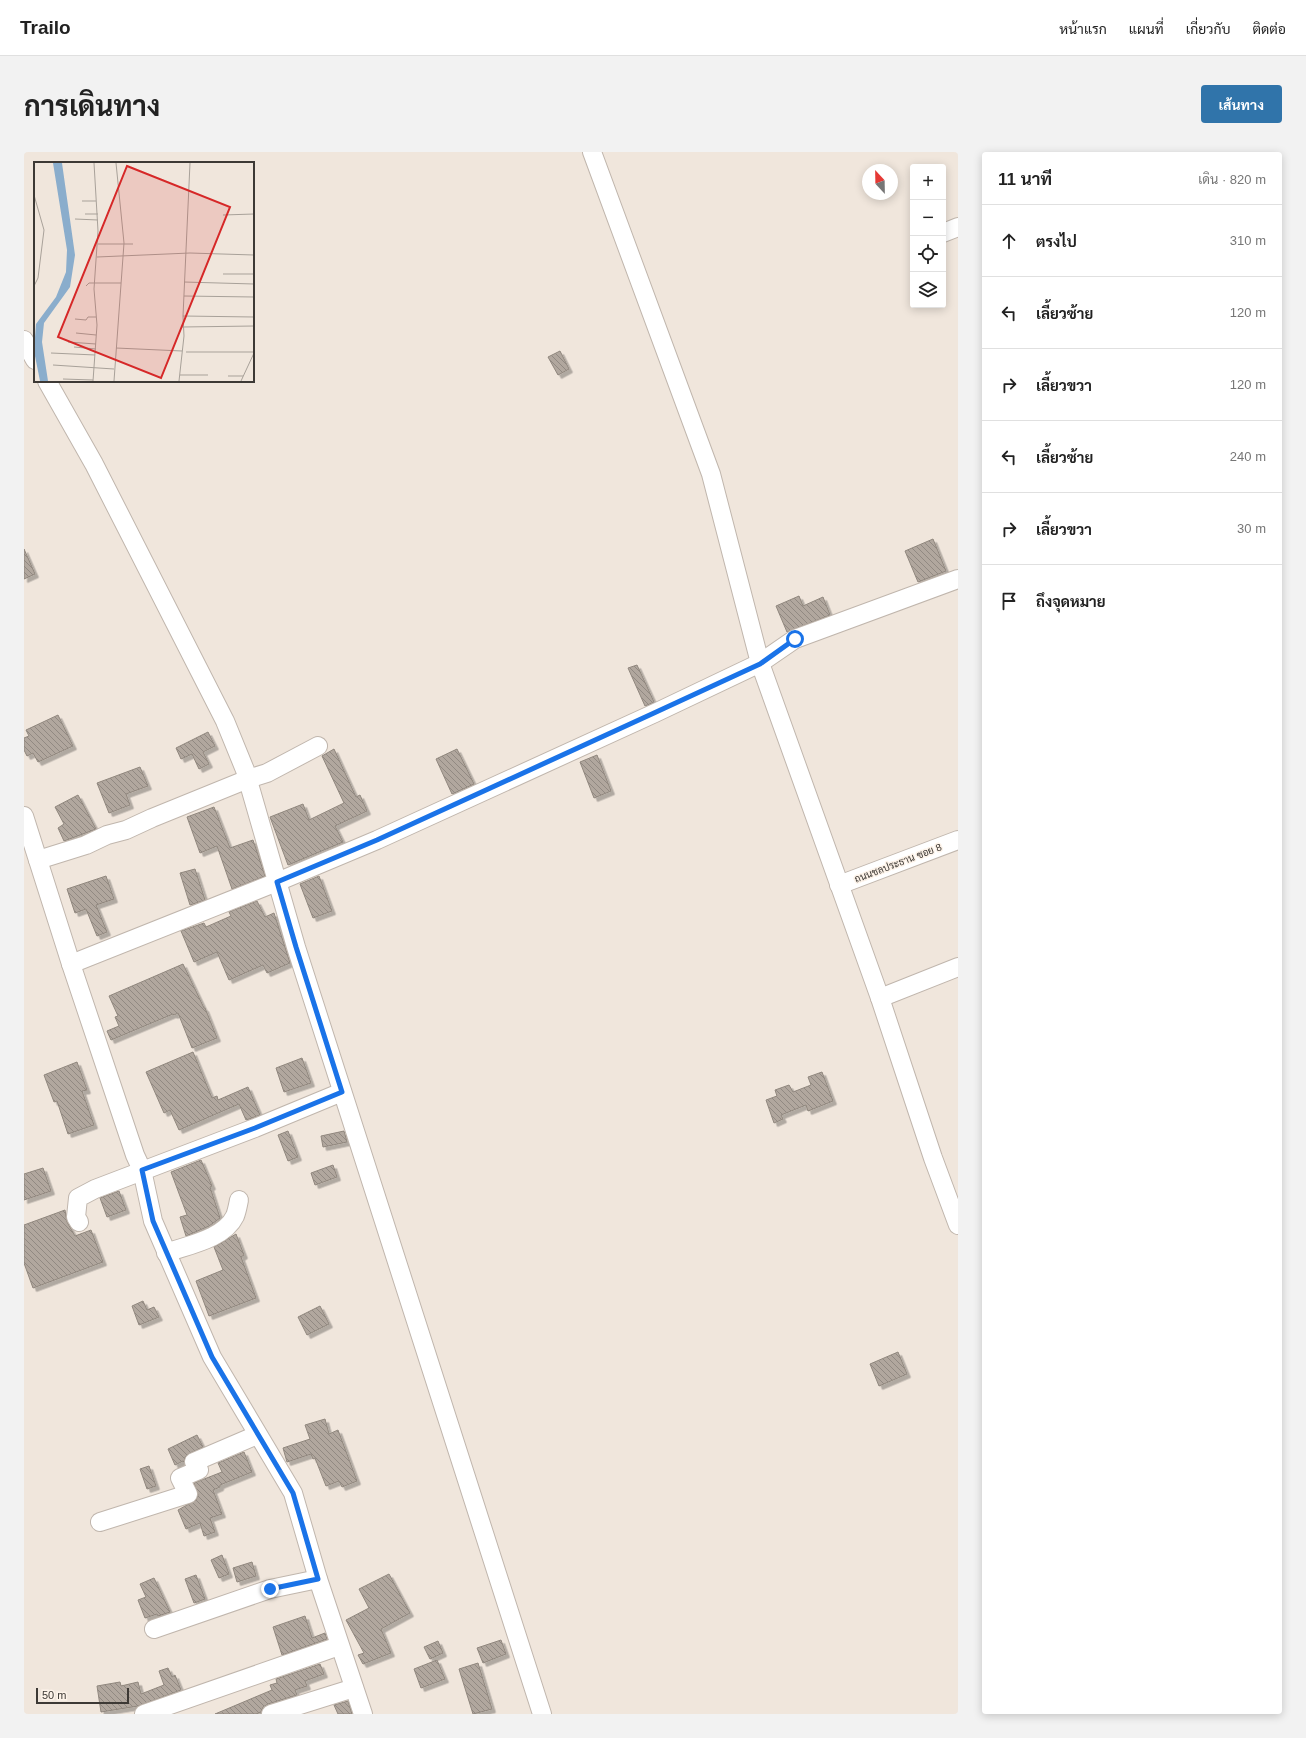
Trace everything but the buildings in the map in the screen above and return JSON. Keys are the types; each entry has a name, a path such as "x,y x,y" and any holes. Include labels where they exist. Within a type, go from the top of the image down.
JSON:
{"street":[{"path":"592,152 711,474 760,664 880,998 932,1158 958,1225"},
{"path":"946,232 958,227"},
{"path":"24,340 34,358"},
{"path":"48,382 94,464 225,721 248,779 296,947 542,1714"},
{"path":"71,964 277,882 384,837 760,664 795,639 958,579"},
{"path":"38,860 86,845 107,835 126,830 248,779 267,773 318,746"},
{"path":"24,816 71,964 135,1155 142,1170 153,1221 212,1357 257,1435 293,1493 339,1646 363,1714"},
{"name":"ถนนชลประธาน ซอย 8","path":"839,885 958,840"},
{"path":"880,998 958,967"},
{"path":"79,1222 76,1217 78,1198 95,1189 255,1128 342,1092"},
{"path":"166,1253 208,1239 225,1229 235,1216 239,1200"},
{"path":"100,1522 188,1494 180,1478 198,1470 194,1462 257,1435"},
{"path":"154,1629 270,1589 318,1579"},
{"path":"144,1714 339,1646"},
{"path":"271,1714 354,1688"}],"route":[{"path":"270,1589 318,1579 293,1493 257,1435 212,1357 153,1221 142,1170 255,1128 342,1092 277,882 377,840 760,664 795,639"}]}
